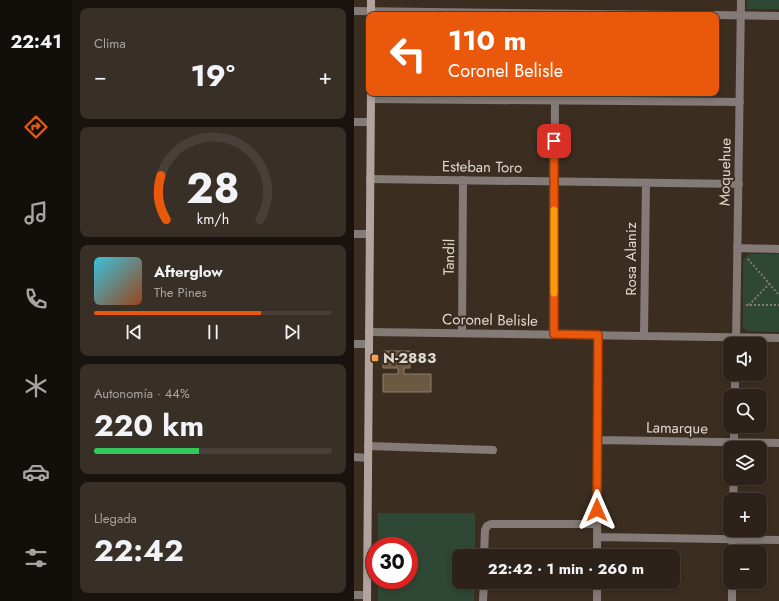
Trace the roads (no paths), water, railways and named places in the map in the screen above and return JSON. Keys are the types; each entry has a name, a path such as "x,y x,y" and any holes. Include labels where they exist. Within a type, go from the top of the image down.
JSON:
{"main road":[{"path":"371,0 371,12"},
{"path":"367,598 371,96"}],"street":[{"name":"Moquehue","path":"736,337 742,0"},
{"path":"354,11 366,12"},
{"path":"719,16 779,16"},
{"path":"371,96 554,97 740,102"},
{"path":"554,97 554,334"},
{"path":"354,122 370,122"},
{"name":"Esteban Toro","path":"370,179 738,184"},
{"name":"Tandil","path":"462,333 463,180"},
{"name":"Rosa Alaniz","path":"644,336 646,183"},
{"path":"354,234 370,234"},
{"path":"738,248 779,249"},
{"name":"Coronel Belisle","path":"369,332 644,336 723,340"},
{"path":"597,549 598,335"},
{"name":"Coronel Belisle","path":"767,339 779,338"},
{"path":"354,344 369,344"},
{"name":"Lamarque","path":"598,440 723,445"},
{"name":"Lamarque","path":"767,444 779,443"},
{"path":"368,446 493,450"},
{"path":"354,457 368,458"},
{"path":"484,549 485,533 487,526 490,524 597,524"},
{"path":"597,536 779,540"},
{"path":"733,539 733,545"},
{"path":"484,589 484,601"},
{"path":"597,589 597,601"},
{"path":"732,589 732,601"},
{"path":"354,595 367,598"}],"place":[{"name":"N-2883","path":"375,358"}]}
